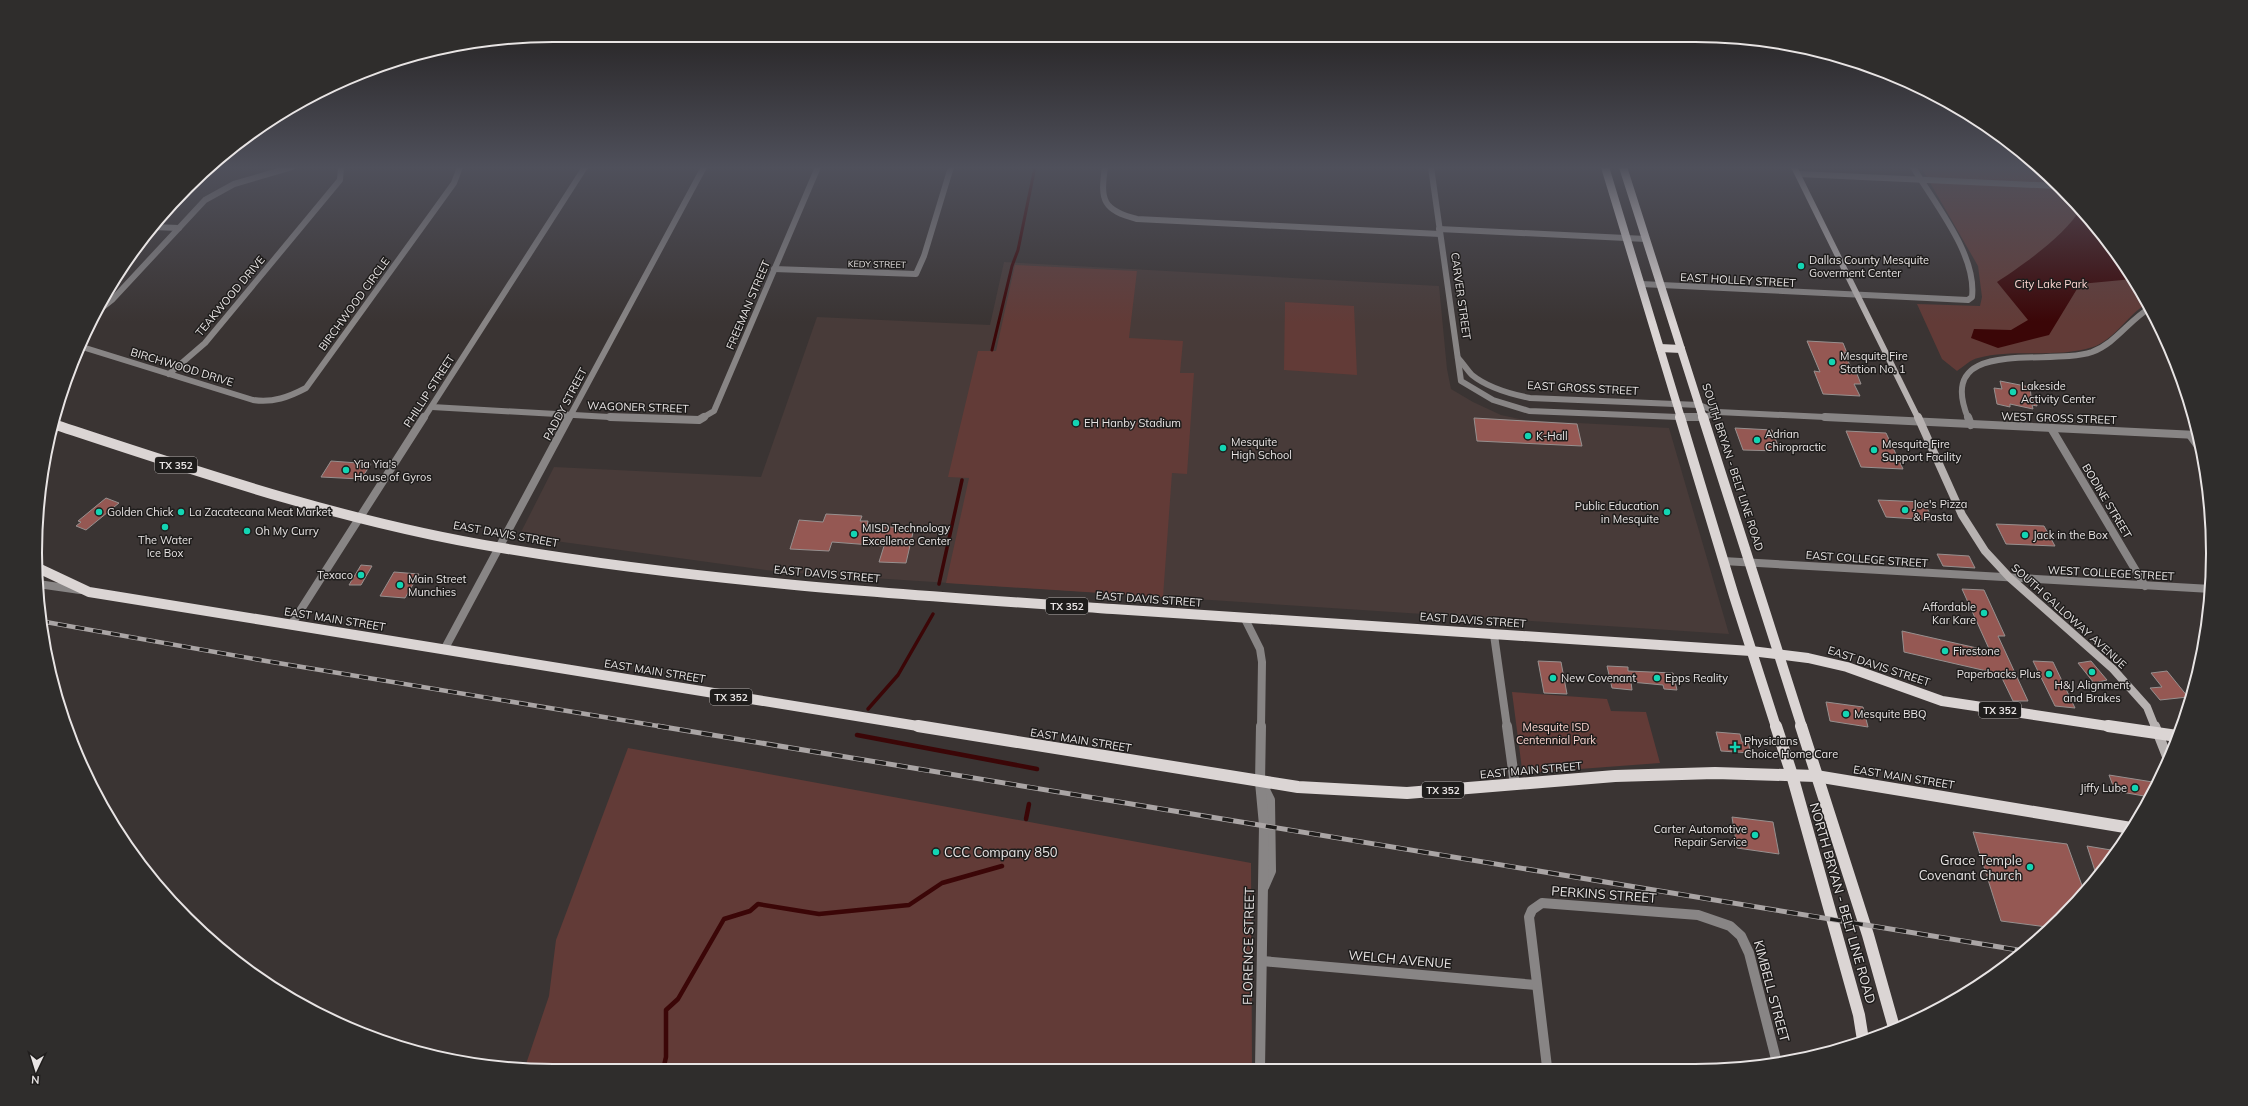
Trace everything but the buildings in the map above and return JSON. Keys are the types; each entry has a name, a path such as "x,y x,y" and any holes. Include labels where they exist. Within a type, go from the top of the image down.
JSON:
{"main road":[{"path":"1621,219 1723,561 1792,775"},
{"name":"SOUTH BRYAN - BELT LINE ROAD","path":"1640,219 1816,776"},
{"name":"SOUTH GALLOWAY AVENUE","path":"1820,219 1920,422 1962,515 1985,551 2010,578 2113,669 2146,707 2165,753"},
{"path":"1660,348 1681,349"},
{"name":"EAST DAVIS STREET","path":"58,426 251,490 361,519 500,548 728,579 924,596 1245,619 1751,651 1808,658 1847,667 1942,701 2157,734"},
{"name":"EAST MAIN STREET","path":"43,570 89,592 1260,782 1344,791 1407,793 1615,776 1714,773 1816,776 2126,827"},
{"name":"TX 352","path":"2157,734 2172,736"},
{"name":"NORTH BRYAN - BELT LINE ROAD","path":"1792,775 1859,1015 1862,1036"},
{"name":"NORTH BRYAN - BELT LINE ROAD","path":"1816,776 1878,967 1892,1024"}],"street":[{"path":"106,305 188,219"},
{"name":"TEAKWOOD DRIVE","path":"169,374 205,343 308,219"},
{"name":"BIRCHWOOD CIRCLE","path":"279,400 286,399 306,388 428,219"},
{"name":"PHILLIP STREET","path":"291,625 361,519 552,219"},
{"name":"PADDY STREET","path":"444,650 677,219"},
{"name":"FREEMAN STREET","path":"698,420 714,411 796,219"},
{"name":"KEDY STREET","path":"774,269 901,275 916,274 924,256 935,219"},
{"path":"1135,219 1439,232 1646,239"},
{"name":"CARVER STREET","path":"1437,219 1462,381"},
{"name":"EAST HOLLEY STREET","path":"1641,284 1859,296 1968,300 1972,298 1974,292 1973,277 1962,248 1944,219"},
{"path":"160,227 179,228"},
{"path":"1971,425 1961,403 1960,392 1964,375 1979,363 1990,360 2081,355 2094,351 2104,346 2135,317 2145,311"},
{"name":"BIRCHWOOD DRIVE","path":"85,348 253,400 264,402 279,400"},
{"name":"EAST GROSS STREET","path":"1458,357 1474,376 1490,385 1524,397 1538,399 1677,404 1699,406 1718,412 1920,422"},
{"name":"EAST GROSS STREET","path":"1462,381 1477,392 1511,408 1529,411 1703,418 1718,412"},
{"name":"WAGONER STREET","path":"432,407 698,420"},
{"name":"WEST GROSS STREET","path":"1920,422 2192,435"},
{"name":"BODINE STREET","path":"2051,428 2145,586"},
{"name":"EAST COLLEGE STREET","path":"1723,561 2010,578"},
{"name":"WEST COLLEGE STREET","path":"2010,578 2205,589"},
{"path":"43,585 89,592"},
{"name":"FLORENCE STREET","path":"1245,619 1260,649 1262,662 1260,782 1264,825 1260,1064"},
{"path":"1494,635 1515,785"},
{"path":"1260,782 1270,800 1271,871 1263,890"},
{"name":"PERKINS STREET","path":"1547,1064 1529,917 1532,910 1542,903 1698,916 1721,921 1736,928"},
{"name":"KIMBELL STREET","path":"1736,928 1745,940 1749,952 1776,1058"},
{"name":"WELCH AVENUE","path":"1262,961 1536,985"}],"shaded area":[{"path":"2073,219 2081,219 2127,280 2080,284 2049,335 1998,348 1971,338 1974,329 2011,330 2028,320 1997,282 2043,249 2065,229"},
{"name":"Mesquite High School","path":"1004,262 1439,286 1447,369 1451,389 1473,402 1501,415 1524,420 1669,428 1729,634 781,572 519,536 554,467 761,477 817,317 990,325"}],"green space":[{"name":"City Lake Park","path":"1951,219 2081,219 2120,269 2143,307 2109,338 2093,347 2079,351 1992,355 1973,360 1957,371 1942,359 1917,304 1980,306 1982,297 1978,266"},
{"name":"EH Hanby Stadium","path":"1015,265 1137,271 1129,338 1183,341 1180,373 1194,373 1187,474 1172,473 1163,597 946,583 969,478 948,477 978,351 996,351"},
{"path":"1285,302 1354,306 1357,375 1284,370"},
{"name":"Mesquite ISD Centennial Park","path":"1512,692 1607,699 1611,711 1646,712 1660,763 1526,773 1522,769"},
{"path":"628,748 1251,863 1252,1064 526,1063 549,996 556,940"}],"waterway":[{"path":"992,350 1012,266 1018,250 1024,219"},
{"path":"939,584 962,480"},
{"path":"868,709 898,675 933,614"},
{"path":"857,735 1037,769"},
{"path":"1026,819 1029,804"},
{"path":"664,1064 666,1057 666,1010 678,999 724,919 750,911 758,904 819,914 909,905 942,883 1002,866"}],"railway":[{"path":"46,622 266,661 664,727"},
{"path":"658,726 2016,950"}],"place":[{"name":"Dallas County Mesquite Goverment Center","path":"1801,266"},
{"name":"Mesquite Fire Station No. 1","path":"1832,362"},
{"name":"Lakeside Activity Center","path":"2013,392"},
{"name":"EH Hanby Stadium","path":"1076,423"},
{"name":"K-Hall","path":"1528,436"},
{"name":"Adrian Chiropractic","path":"1757,440"},
{"name":"Mesquite High School","path":"1223,448"},
{"name":"Mesquite Fire Support Facility","path":"1874,450"},
{"name":"Yia Yia's House of Gyros","path":"346,470"},
{"name":"Joe's Pizza & Pasta","path":"1905,510"},
{"name":"Golden Chick","path":"99,512"},
{"name":"La Zacatecana Meat Market","path":"181,512"},
{"name":"Public Education in Mesquite","path":"1667,512"},
{"name":"The Water Ice Box","path":"165,527"},
{"name":"Oh My Curry","path":"247,531"},
{"name":"MISD Technology Excellence Center","path":"854,534"},
{"name":"Jack in the Box","path":"2025,535"},
{"name":"Texaco","path":"361,575"},
{"name":"Main Street Munchies","path":"400,585"},
{"name":"Affordable Kar Kare","path":"1984,613"},
{"name":"Firestone","path":"1945,651"},
{"name":"H&J Alignment and Brakes","path":"2092,672"},
{"name":"Paperbacks Plus","path":"2049,674"},
{"name":"New Covenant","path":"1553,678"},
{"name":"Epps Reality","path":"1657,678"},
{"name":"Mesquite BBQ","path":"1846,714"},
{"name":"Physicians Choice Home Care","path":"1735,747"},
{"name":"Jiffy Lube","path":"2135,788"},
{"name":"Carter Automotive Repair Service","path":"1755,835"},
{"name":"CCC Company 850","path":"936,852"},
{"name":"Grace Temple Covenant Church","path":"2030,867"}]}
